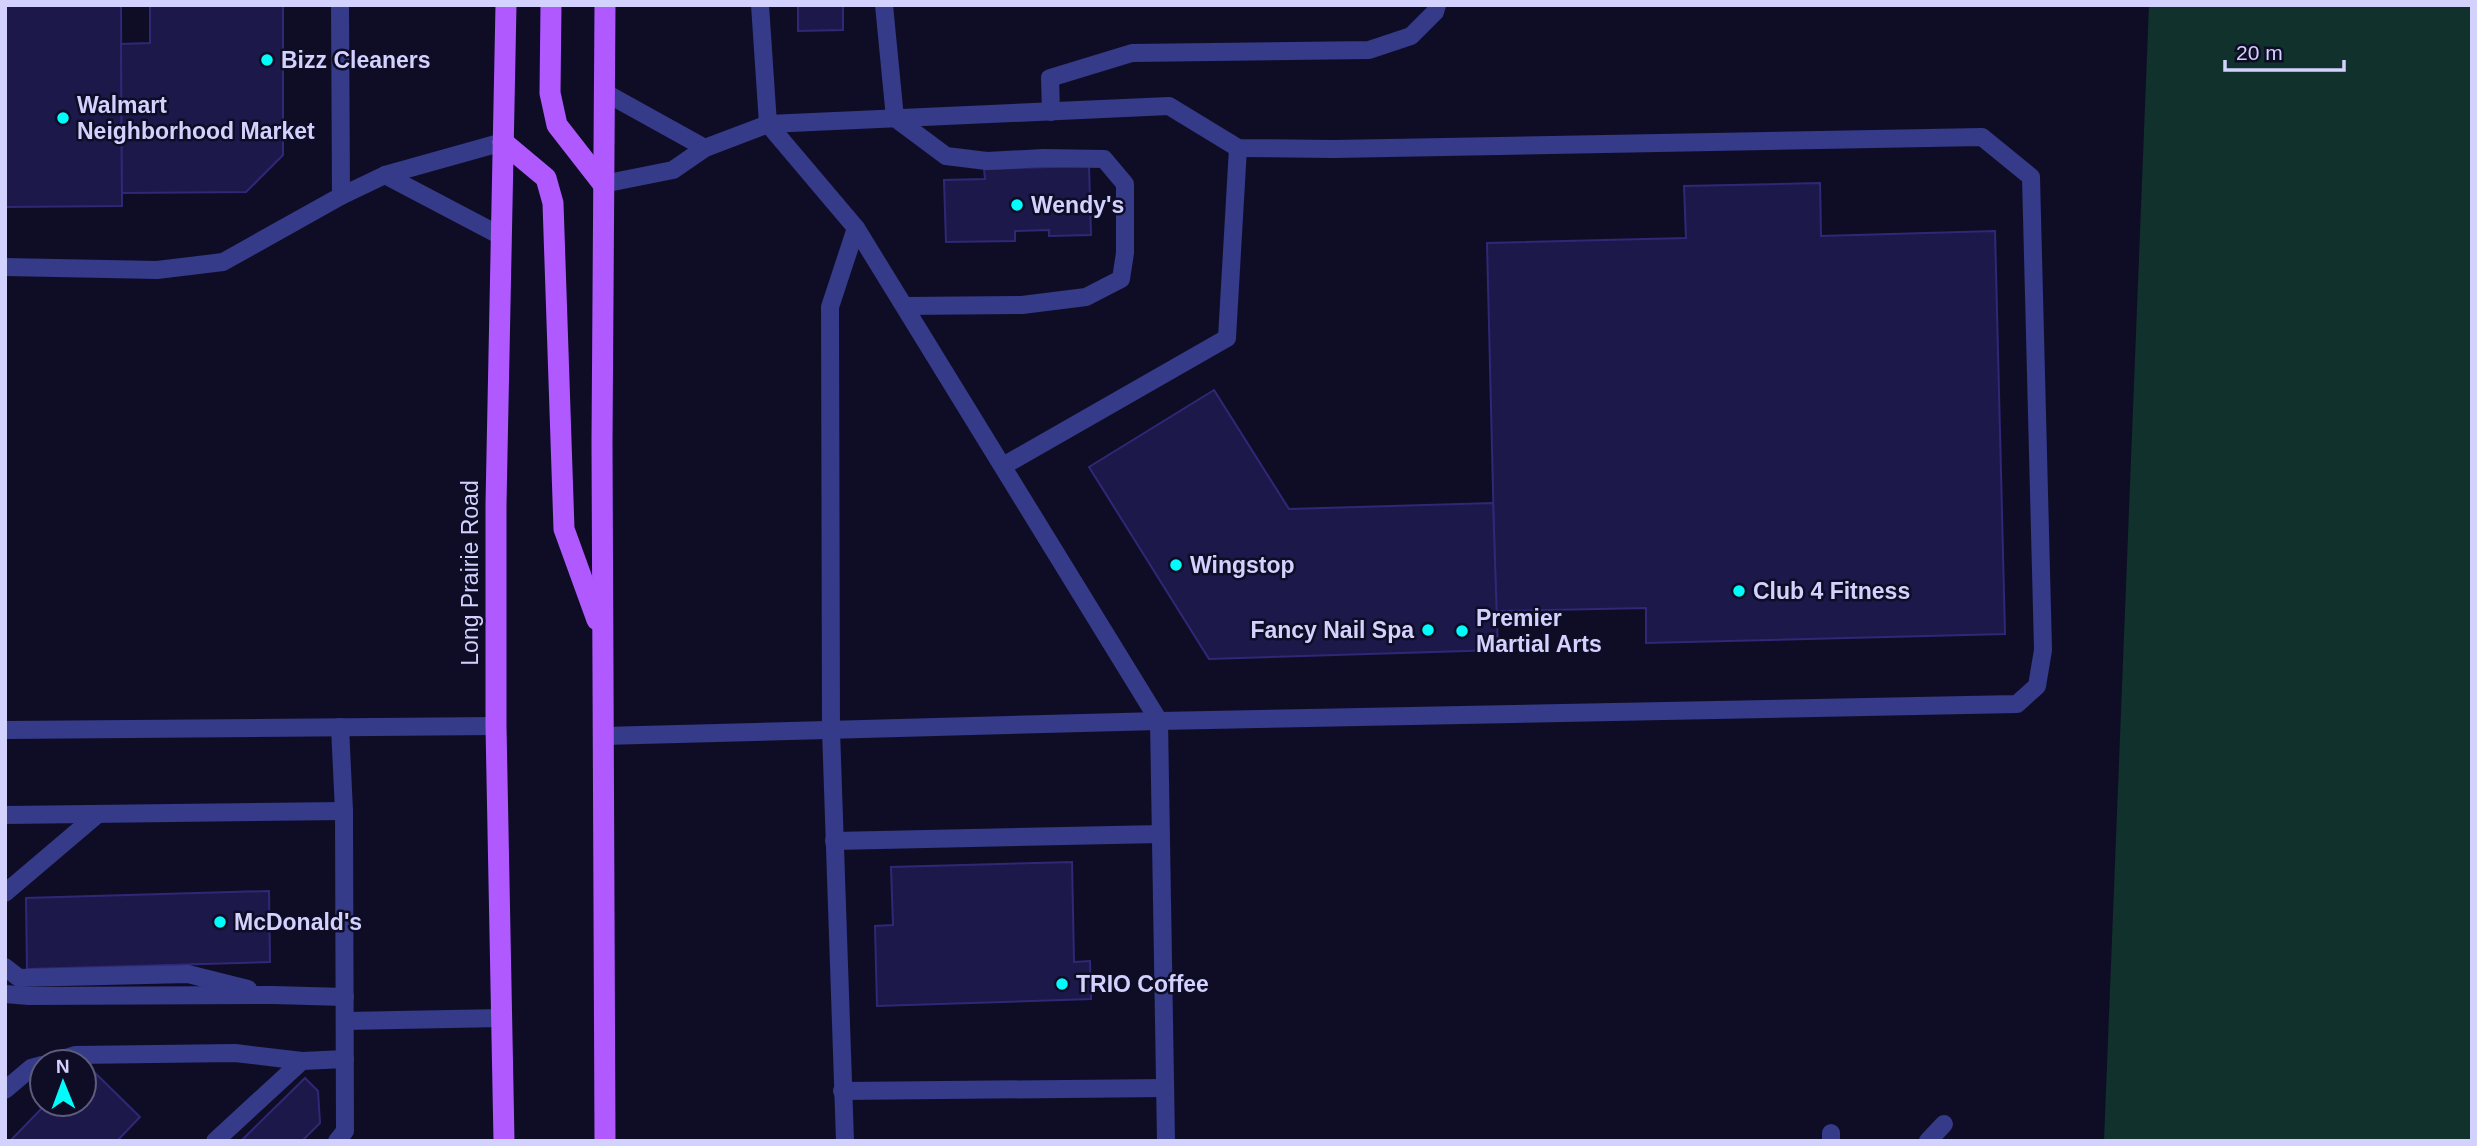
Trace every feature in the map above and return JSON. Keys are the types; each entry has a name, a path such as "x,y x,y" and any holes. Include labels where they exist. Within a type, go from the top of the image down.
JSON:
{"main road":[{"name":"Long Prairie Road","path":"504,1141 496,726 496,504 506,5"},
{"path":"551,5 550,93 557,125 603,184"},
{"path":"605,5 605,1141"},
{"path":"503,142 546,178 553,203 564,528 603,635"}],"lane":[{"path":"340,5 341,196"},
{"path":"760,5 768,124 856,228 1160,721 1166,1141"},
{"path":"884,5 895,118 946,156 987,161 1104,159 1125,184 1125,253 1121,279 1086,297 1073,299 1022,305 905,306"},
{"path":"1051,112 1050,78 1132,53 1369,50 1411,36 1435,12 1437,5"},
{"path":"604,92 705,148"},
{"path":"603,184 673,170 705,148 768,124 1169,106 1238,148 1334,149 1982,137 2031,177 2043,650 2037,686 2017,704 1160,721 603,736"},
{"path":"5,267 157,270 223,262 341,196 385,175 503,142"},
{"path":"1003,466 1227,338 1238,148"},
{"path":"385,175 501,236"},
{"path":"845,1141 831,730 830,307 856,228"},
{"path":"5,730 496,726"},
{"path":"337,1141 345,1131 344,811 340,727"},
{"path":"5,815 344,811"},
{"path":"5,893 98,814"},
{"path":"834,841 1161,834"},
{"path":"5,967 19,978 188,974 273,995"},
{"path":"5,994 345,997"},
{"path":"345,1021 502,1018"},
{"path":"98,1055 235,1053 302,1060 345,1059"},
{"path":"215,1141 302,1060"},
{"path":"5,1090 28,1071"},
{"path":"842,1091 1164,1088"},
{"path":"1927,1141 1944,1124"}],"green space":[{"path":"2149,5 2472,5 2472,1141 2104,1141"}],"building":[{"name":"Walmart Neighborhood Market","path":"5,5 121,5 122,206 5,207"},
{"path":"150,5 283,5 283,155 246,192 122,193 121,44 150,43"},
{"path":"798,5 843,5 843,30 798,31"},
{"name":"Wendy's","path":"1089,166 1091,235 1049,236 1049,230 1015,231 1015,241 946,242 944,180 985,179 984,169"},
{"path":"1820,183 1821,236 1995,231 2005,634 1646,643 1646,608 1496,611 1487,243 1686,238 1684,186"},
{"path":"1214,390 1289,509 1493,503 1498,650 1209,659 1089,467"},
{"path":"1072,862 1074,962 1090,961 1091,999 877,1006 875,926 893,925 891,867"},
{"path":"269,891 270,962 27,969 26,898"},
{"path":"98,1076 140,1117 117,1141 10,1141 32,1118 98,1118"},
{"path":"305,1078 318,1091 320,1123 302,1141 241,1141"}],"place":[{"name":"Bizz Cleaners","path":"267,60"},
{"name":"Walmart Neighborhood Market","path":"63,118"},
{"name":"Wendy's","path":"1017,205"},
{"name":"Wingstop","path":"1176,565"},
{"name":"Club 4 Fitness","path":"1739,591"},
{"name":"Fancy Nail Spa","path":"1428,630"},
{"name":"Premier Martial Arts","path":"1462,631"},
{"name":"McDonald's","path":"220,922"},
{"name":"TRIO Coffee","path":"1062,984"}]}
